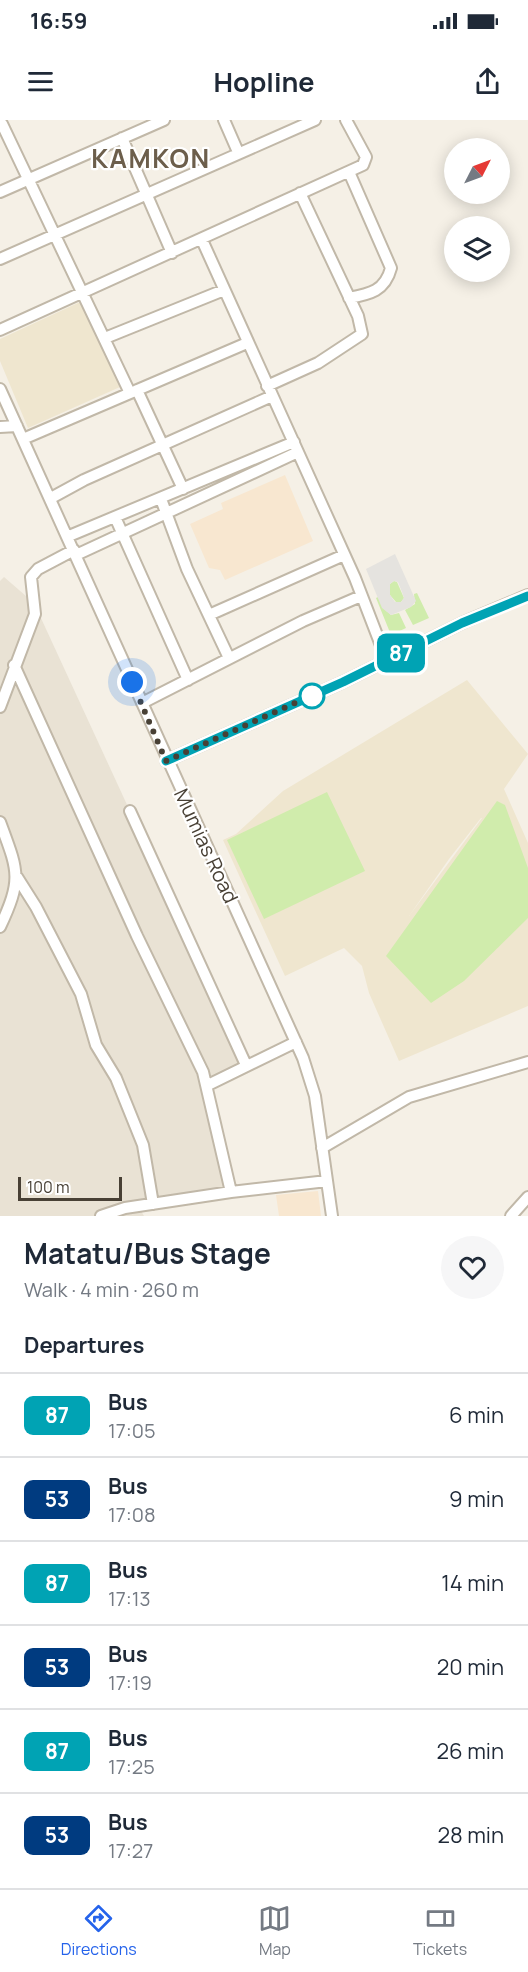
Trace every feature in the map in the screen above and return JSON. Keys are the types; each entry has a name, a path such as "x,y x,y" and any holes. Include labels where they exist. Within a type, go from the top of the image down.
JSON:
{"street":[{"path":"0,192 164,120"},
{"path":"224,120 238,152"},
{"path":"0,259 238,152 315,120"},
{"path":"0,330 363,165 366,157 346,120"},
{"path":"4,123 105,338 183,489"},
{"path":"122,138 172,253"},
{"path":"349,172 391,268 387,280 378,291 349,298"},
{"path":"51,498 269,391 362,336 360,322 300,193"},
{"path":"202,240 344,555 387,660"},
{"path":"105,338 224,290"},
{"path":"23,439 247,343"},
{"name":"Mumias Road","path":"0,388 69,536 166,761 296,1042 312,1085 332,1216"},
{"path":"0,427 17,426"},
{"path":"69,536 183,489 296,447"},
{"path":"0,707 35,614 31,577 38,569 166,515 296,447"},
{"path":"161,499 229,658"},
{"path":"115,517 188,680"},
{"path":"209,615 344,555"},
{"path":"142,703 229,658 361,596"},
{"path":"166,761 387,660 462,623 528,596"},
{"path":"14,665 208,1085 231,1192"},
{"path":"130,811 246,1065"},
{"path":"0,822 17,877 36,907 81,994 96,1045 116,1078 143,1145 153,1204"},
{"path":"0,927 14,897 17,877"},
{"path":"208,1085 296,1042"},
{"path":"322,1148 410,1097 528,1062"},
{"path":"100,1216 125,1208 231,1192 327,1181"},
{"path":"511,1216 528,1197"}],"shaded area":[{"path":"80,302 120,387 28,428 0,361 0,339"},
{"path":"285,475 313,541 225,580 220,570 209,568 190,524 223,509 221,503"},
{"path":"395,554 416,601 411,607 391,615 382,608 366,569","holes":["394,581 398,582 404,598 401,602 395,602 390,595 390,584"]},
{"path":"4,577 34,603 247,1065 210,1087 229,1195 140,1209 144,1216 0,1216 0,581"},
{"path":"467,680 528,754 504,789 528,843 528,1006 399,1061 369,993 362,966 344,948 285,976 223,840 236,834 283,791","holes":["482,818 409,916 449,859"]},
{"path":"318,1191 321,1216 279,1216 276,1195"}],"green space":[{"path":"397,582 404,598 401,602 396,602 390,595 390,584"},
{"path":"417,593 429,618 413,625 405,610 415,604 414,594"},
{"path":"378,597 383,608 391,615 399,613 406,628 391,635 376,598"},
{"path":"327,792 365,871 264,919 227,840"},
{"path":"497,801 505,805 528,868 528,918 464,981 431,1003 386,956"}],"bus line":[{"name":"87","path":"166,761 343,682 462,623 528,596"}],"district":[{"name":"KAMKON","path":"151,159"}],"route":[{"path":"132,682 166,761 322,691 312,696"}]}
